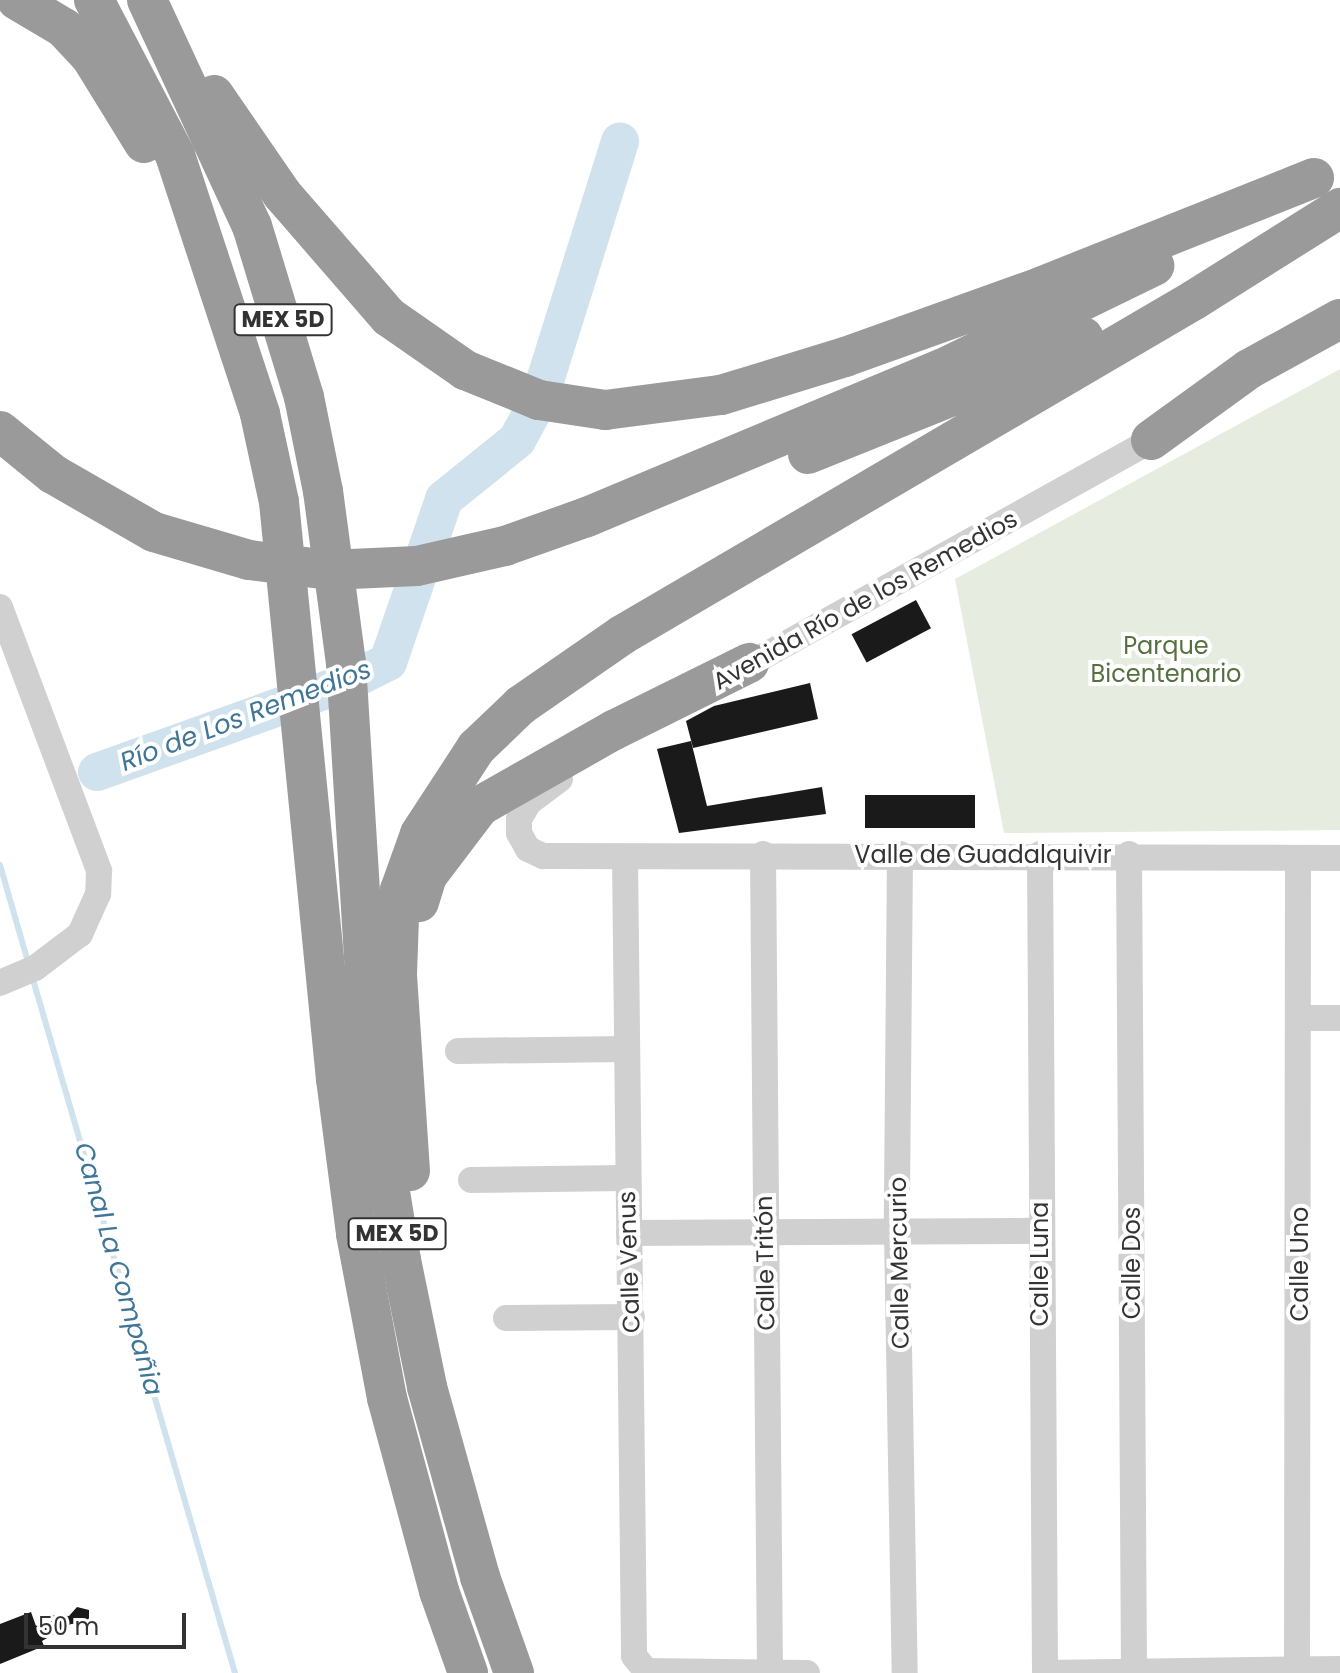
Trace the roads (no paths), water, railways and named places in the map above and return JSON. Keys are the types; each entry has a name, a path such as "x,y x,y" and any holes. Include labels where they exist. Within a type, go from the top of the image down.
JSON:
{"highway":[{"path":"17,0 64,28 91,57 212,256"},
{"name":"MEX 5D","path":"94,0 175,155 212,256 260,414 279,502 341,1124 370,1312 439,1591 468,1673"},
{"path":"148,0 282,194 389,317 465,370 539,400 605,410 721,395 845,357 1040,287 1327,171"},
{"name":"MEX 5D","path":"148,0 252,226 285,325 323,491 346,663 356,782 371,1073 427,1387 480,1577 514,1673"},
{"path":"0,431 103,507 154,532 249,560 329,570 417,566 505,546 952,380 1101,294 1327,171"},
{"path":"0,465 55,509 99,536 177,567 262,588 351,597 435,587 507,570 1328,215"},
{"path":"427,1387 397,974 400,890 420,834 476,748 521,705 622,635 1194,300 1328,215"},
{"path":"1151,440 1249,369 1339,323"},
{"path":"397,974 427,876 480,806 614,730 749,663"}],"street":[{"name":"Avenida Río de los Remedios","path":"625,857 543,856 528,849 519,833 519,819 546,787 749,663 1151,440"},
{"path":"0,607 90,835 99,871 91,914 80,934 35,968 0,983"},
{"name":"Calle Tritón","path":"763,854 770,1673"},
{"name":"Calle Mercurio","path":"900,854 897,1232 905,1673"},
{"name":"Calle Luna","path":"1040,854 1039,1231 1045,1673"},
{"name":"Valle de Guadalquivir","path":"625,857 1129,854 1340,858"},
{"name":"Calle Dos","path":"1129,854 1134,1671"},
{"name":"Calle Venus","path":"625,857 627,1178 632,1317 632,1645 638,1667 655,1672 770,1673"},
{"name":"Calle Uno","path":"1297,1669 1301,1018 1298,858"},
{"path":"1301,1018 1340,1018"},
{"path":"458,1051 627,1049"},
{"path":"471,1180 627,1178"},
{"path":"629,1233 1039,1231"},
{"path":"506,1318 632,1317"},
{"path":"1045,1673 1340,1669"},
{"path":"770,1673 807,1673"}],"waterway":[{"name":"Río de Los Remedios","path":"97,772 348,682 388,662 444,499 517,440 539,400 620,141"},
{"name":"Canal La Compañia","path":"0,865 28,962"},
{"name":"Canal La Compañia","path":"32,976 235,1673"}],"park label":[{"name":"Parque Bicentenario","path":"1166,660"}]}
